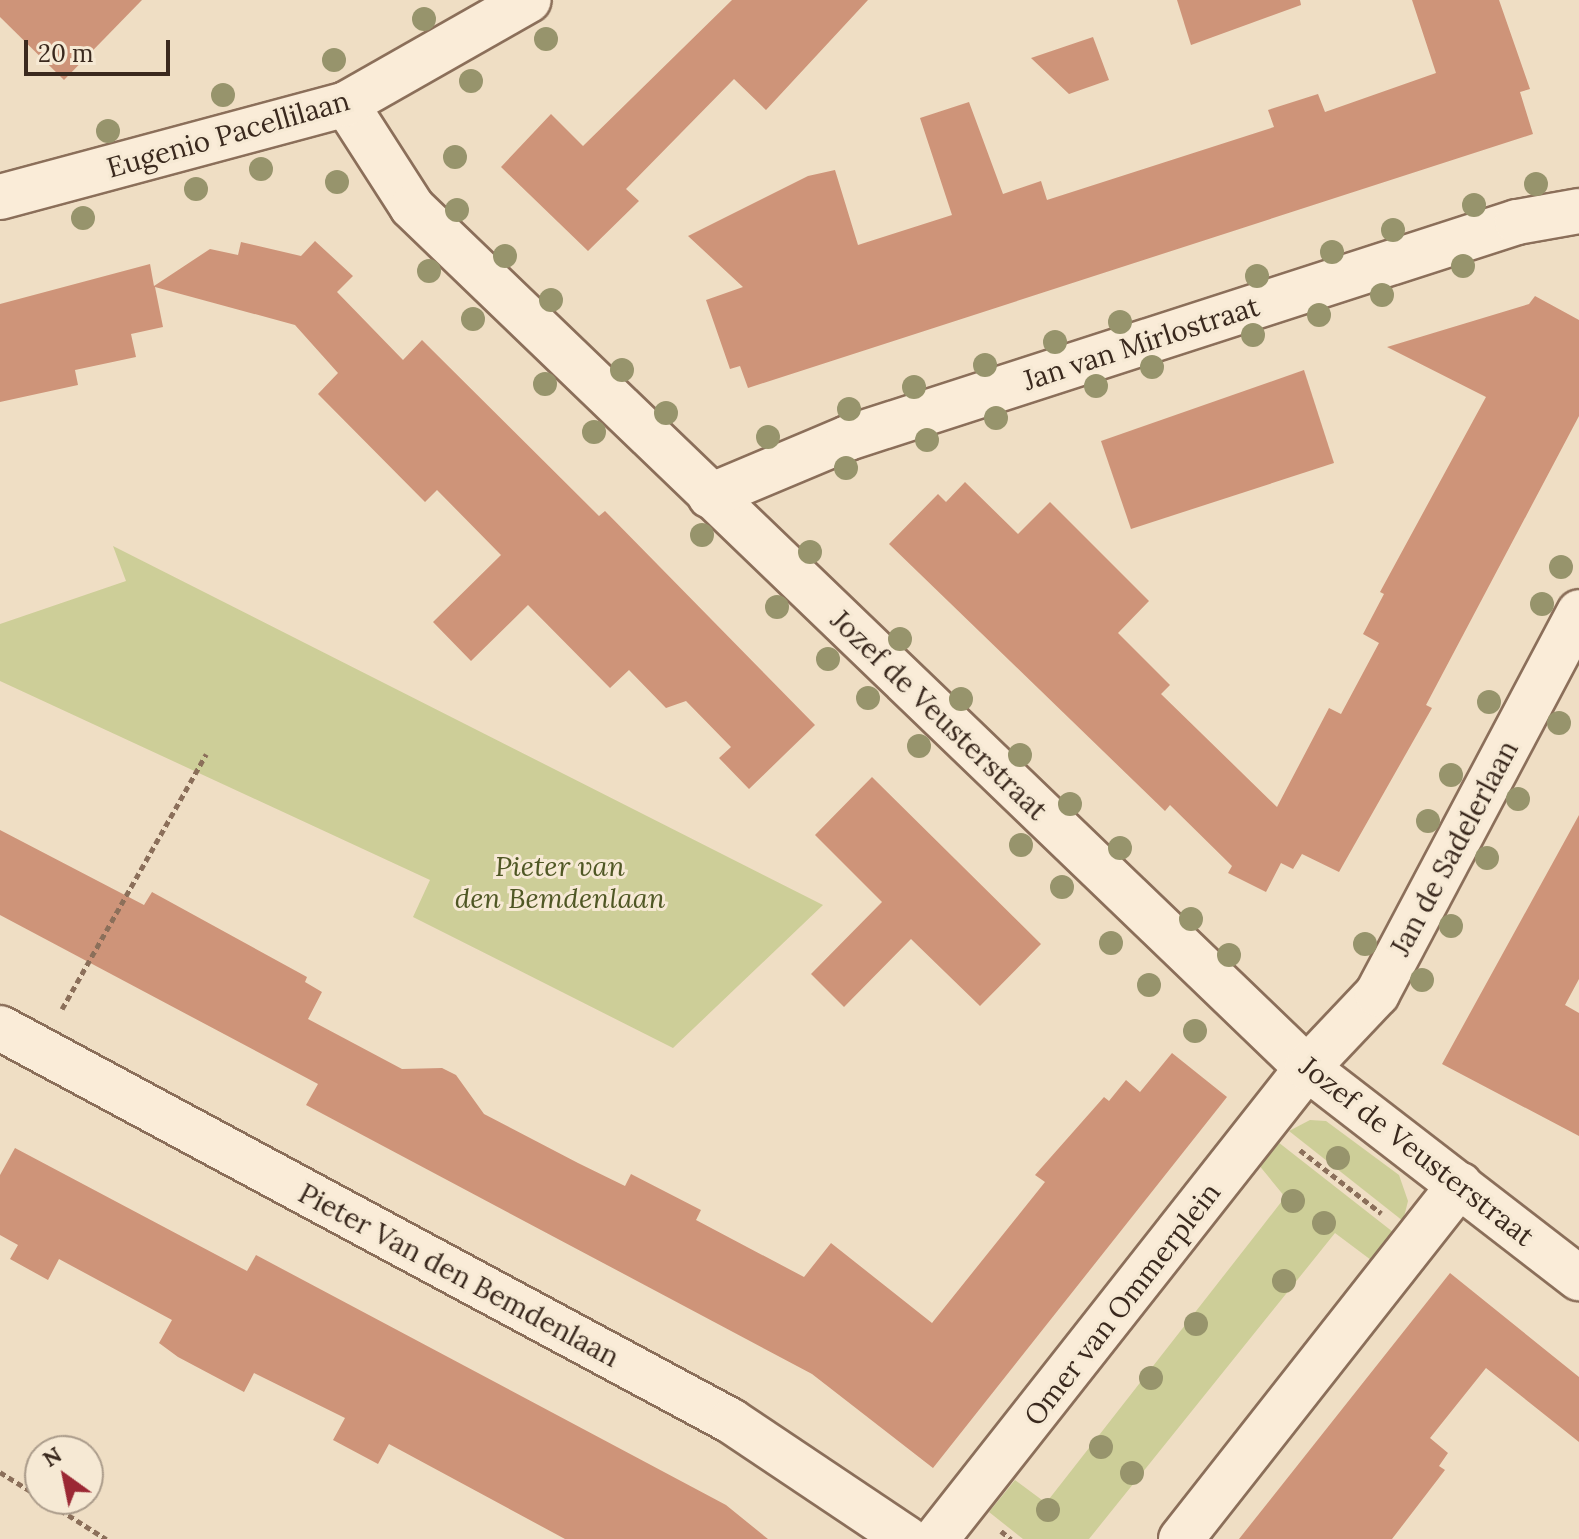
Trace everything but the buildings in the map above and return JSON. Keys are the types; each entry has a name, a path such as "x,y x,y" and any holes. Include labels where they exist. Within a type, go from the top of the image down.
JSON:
{"street":[{"name":"Eugenio Pacellilaan","path":"0,197 346,104 529,0"},
{"name":"Jozef de Veusterstraat","path":"346,104 412,207 1307,1068 1579,1278"},
{"name":"Jan van Mirlostraat","path":"710,496 848,438 1517,222 1579,211"},
{"name":"Jan de Sadelerlaan","path":"1307,1068 1377,994 1579,612"},
{"name":"Pieter Van den Bemdenlaan","path":"0,1028 731,1421 907,1539"},
{"name":"Omer van Ommerplein","path":"936,1539 1307,1068"},
{"path":"1181,1539 1460,1185"}],"path":[{"path":"40,1049 206,754"},
{"path":"1264,1123 1417,1241"},
{"path":"0,1472 24,1487"},
{"path":"68,1515 106,1539"}],"green space":[{"name":"Pieter van den Bemdenlaan","path":"113,546 823,905 673,1048 413,917 430,880 0,681 0,624 126,581"},
{"path":"1310,1120 1326,1121 1399,1175 1408,1201 1403,1221 1289,1131"},
{"path":"1278,1142 1393,1232 1371,1260 1335,1233 1089,1539 1023,1539 989,1512 1015,1480 1046,1503 1261,1228 1285,1197 1258,1164"}]}
